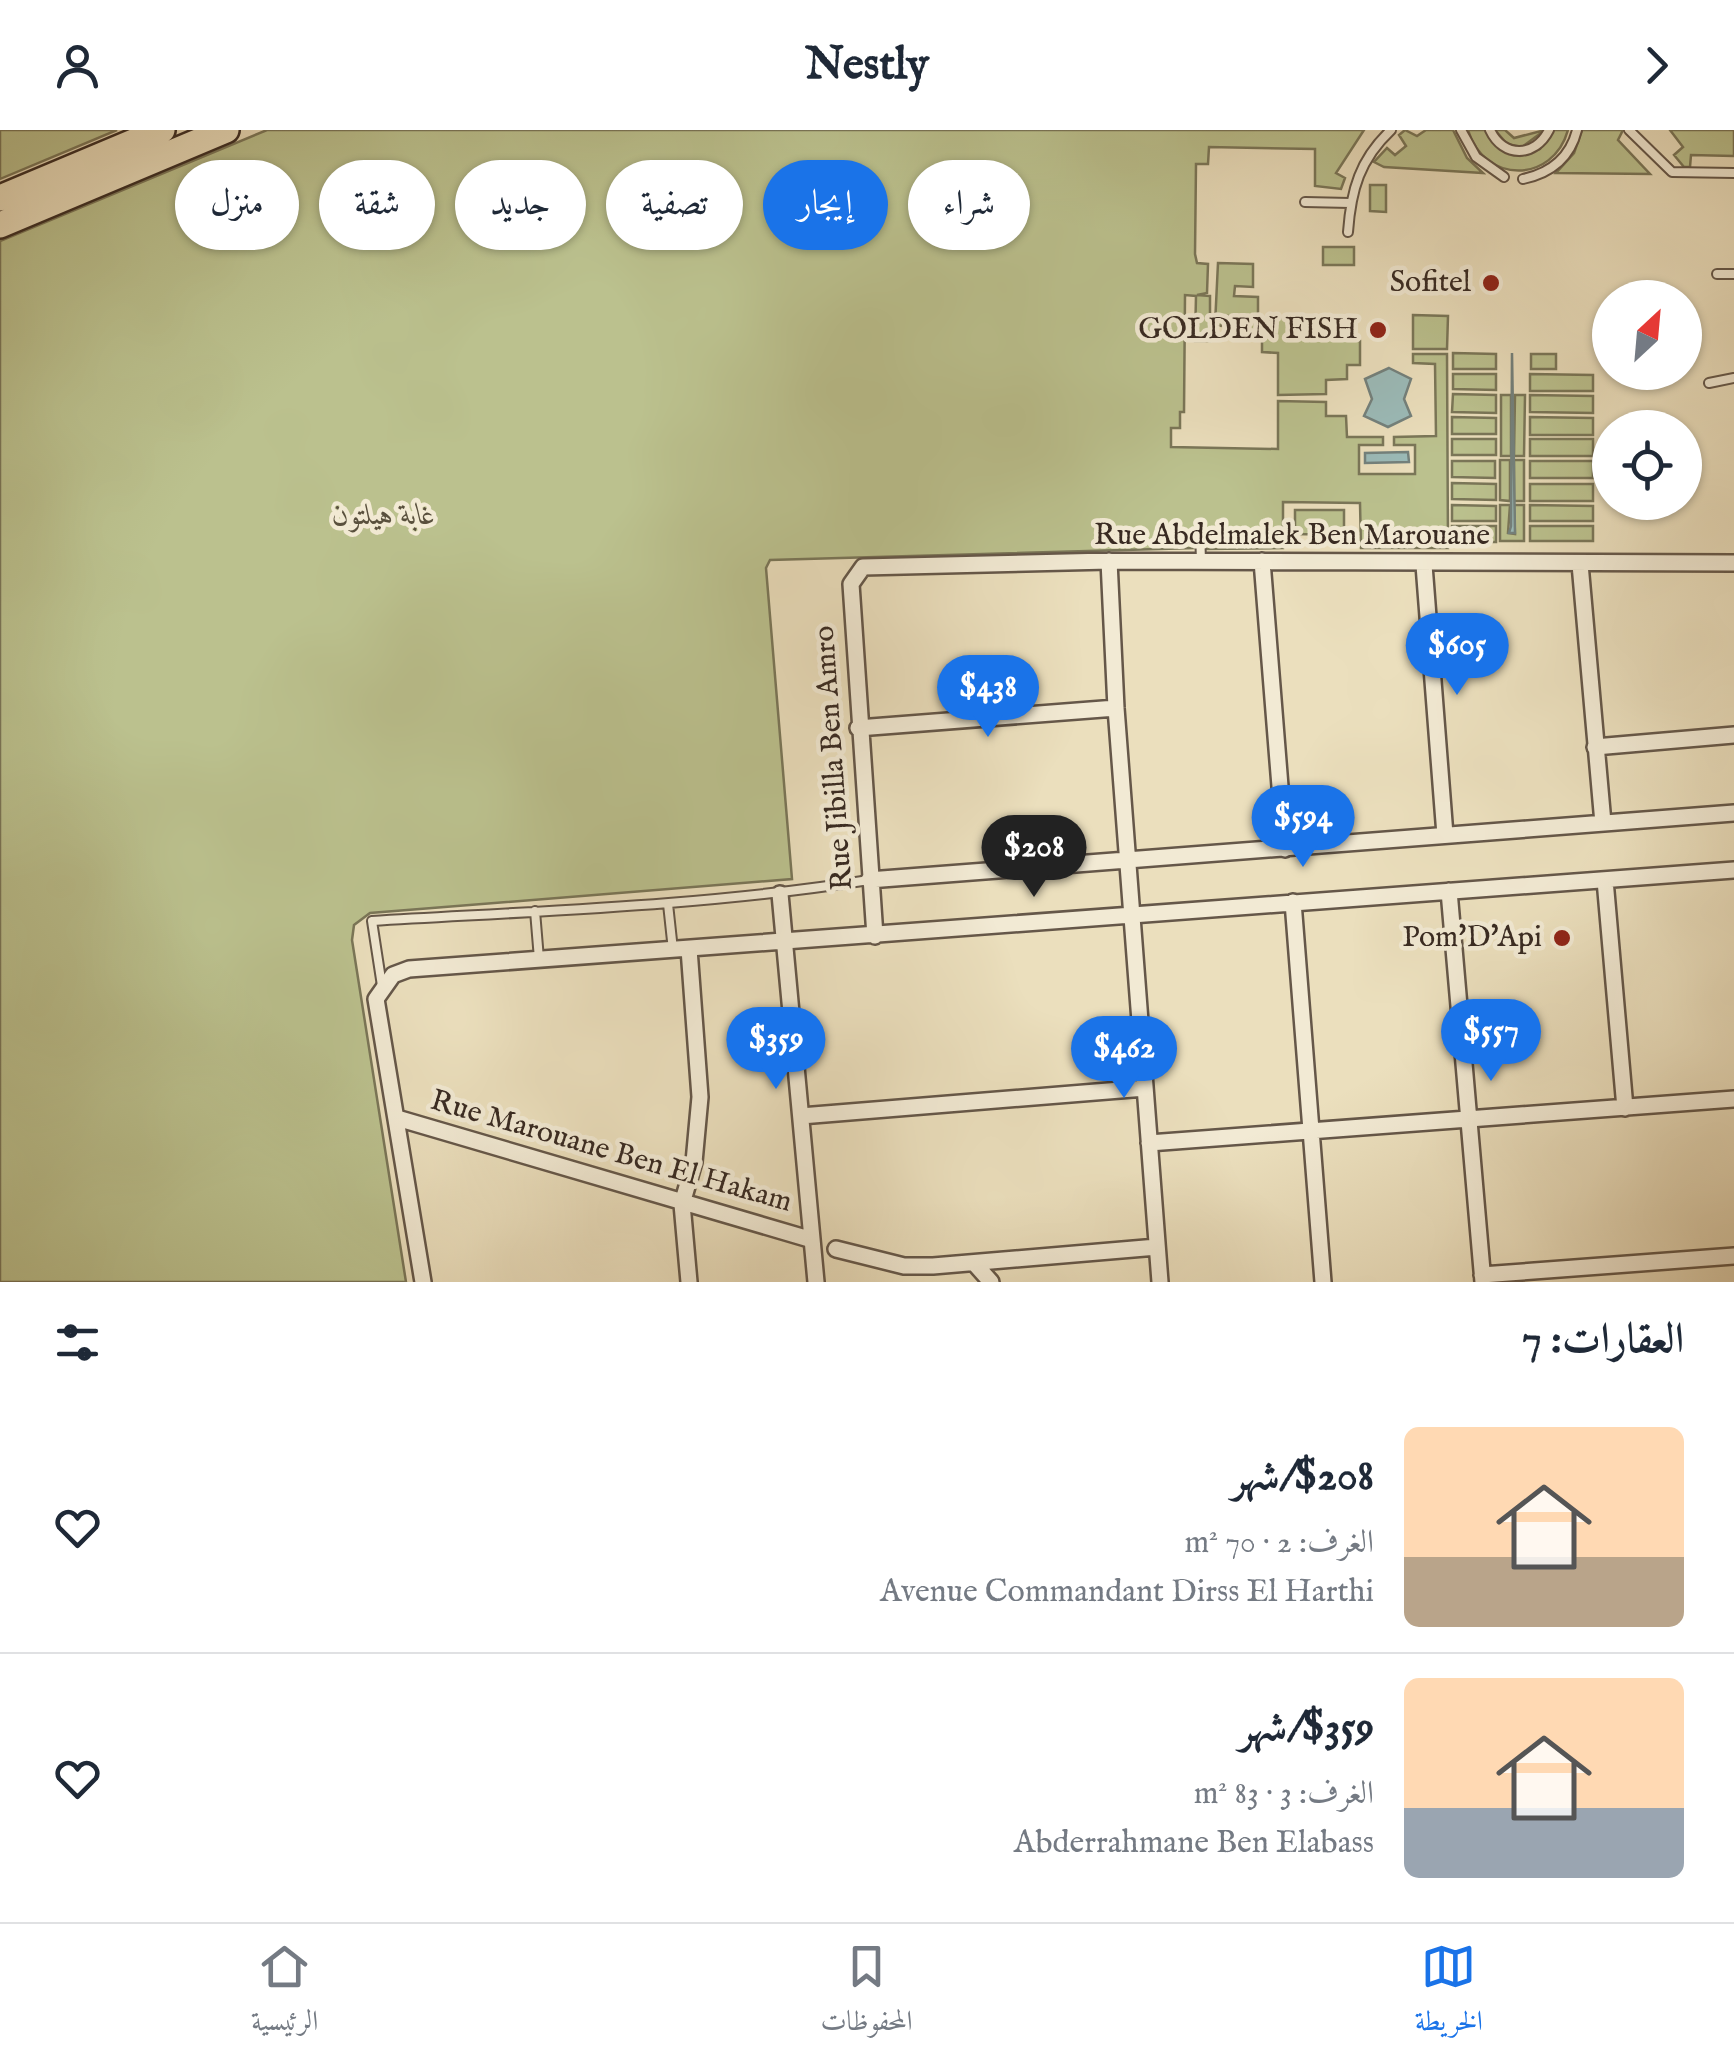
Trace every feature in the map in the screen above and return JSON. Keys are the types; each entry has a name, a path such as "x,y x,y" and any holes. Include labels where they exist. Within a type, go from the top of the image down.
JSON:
{"main road":[{"path":"0,198 162,130"},
{"path":"0,225 226,130"}],"street":[{"path":"1262,561 1285,849"},
{"name":"Rue Abdelmalek Ben Marouane","path":"853,576 864,567 1109,562 1734,564"},
{"path":"1109,562 1130,915 1160,1282"},
{"path":"1580,564 1602,823"},
{"path":"1424,565 1445,835"},
{"name":"Rue Jibilla Ben Amro","path":"853,576 858,728 874,936"},
{"path":"858,728 1116,708"},
{"path":"1594,746 1734,735"},
{"path":"869,880 1734,813"},
{"path":"423,1282 379,992 392,975 409,968 1734,870"},
{"path":"1605,880 1625,1108"},
{"path":"1450,891 1472,1119 1482,1279 1734,1256"},
{"path":"780,894 788,942 816,1282"},
{"path":"1293,902 1323,1282"},
{"path":"681,950 700,1097 694,1162 682,1204 689,1282"},
{"path":"800,1116 1145,1088"},
{"path":"1149,1142 1734,1099"},
{"name":"Rue Marouane Ben El Hakam","path":"397,1118 682,1204 810,1238"},
{"path":"836,1249 904,1266 975,1264 1157,1247"},
{"path":"975,1264 991,1282"}],"lane":[{"path":"1348,232 1350,204 1359,172 1391,130"},
{"path":"1461,130 1476,157 1504,177"},
{"path":"1490,130 1499,144 1517,152 1536,147 1549,130"},
{"path":"1523,179 1557,164 1570,150 1577,130"},
{"path":"1629,130 1672,172 1734,174"},
{"path":"1306,202 1350,204"},
{"path":"1717,274 1734,274"},
{"path":"1709,383 1734,378"},
{"path":"1200,530 1201,561"},
{"path":"379,992 372,921 668,904 780,894 869,880"},
{"path":"668,904 681,950"},
{"path":"535,912 539,960"}],"green space":[{"path":"0,130 117,130 0,179"},
{"name":"غابة هيلتون","path":"267,130 1364,130 1336,173 1345,178 1341,189 1315,186 1315,149 1209,147 1208,164 1196,164 1195,254 1197,263 1208,264 1207,293 1197,295 1210,296 1210,341 1195,341 1196,296 1185,295 1184,412 1180,412 1180,428 1171,428 1171,447 1278,449 1278,401 1326,402 1326,416 1346,416 1347,437 1383,437 1383,445 1359,445 1359,474 1415,474 1415,445 1394,445 1394,437 1436,436 1435,364 1413,363 1413,354 1447,354 1448,548 1361,548 1360,503 1283,502 1283,548 1205,549 1205,528 1195,528 1195,548 770,560 766,568 792,879 370,913 354,925 352,940 406,1282 0,1282 0,241 175,168 175,250 299,250 299,160 195,160"},
{"path":"1405,130 1417,136 1426,130 1453,130 1467,158 1483,173 1384,167 1374,162 1387,148 1395,155 1406,146 1399,135"},
{"path":"1468,130 1486,130 1498,148 1520,156 1540,149 1553,130 1568,130 1560,148 1548,160 1518,171 1488,160 1476,148"},
{"path":"1495,130 1505,130 1514,138 1545,130 1522,147 1507,144"},
{"path":"1582,130 1623,130 1618,140 1650,174 1556,173 1574,153"},
{"path":"1670,130 1734,130 1734,156 1691,155 1690,167 1684,167 1674,155 1683,147"},
{"path":"1370,185 1386,185 1386,212 1370,211"},
{"path":"1323,247 1354,247 1354,265 1323,265"},
{"path":"1218,263 1253,264 1253,287 1235,286 1234,296 1258,297 1258,327 1268,327 1270,318 1291,318 1295,336 1360,341 1360,365 1347,365 1347,379 1326,380 1326,394 1278,395 1278,353 1262,352 1262,338 1240,338 1234,316 1227,316 1221,326 1215,325"},
{"path":"1413,315 1448,316 1447,349 1413,349"},
{"path":"1453,353 1496,354 1496,369 1453,369"},
{"path":"1531,354 1556,354 1556,369 1531,369"},
{"path":"1453,374 1496,374 1496,390 1453,389"},
{"path":"1530,374 1592,375 1593,391 1530,391"},
{"path":"1453,394 1496,395 1496,413 1452,412"},
{"path":"1501,395 1511,395 1511,456 1501,456"},
{"path":"1515,395 1525,395 1524,456 1514,456"},
{"path":"1530,395 1593,396 1592,413 1530,412"},
{"path":"1452,417 1496,418 1496,434 1452,434"},
{"path":"1530,417 1592,418 1592,435 1530,435"},
{"path":"1452,439 1496,439 1496,455 1452,455"},
{"path":"1530,439 1592,439 1592,456 1530,456"},
{"path":"1500,460 1510,460 1510,501 1500,500"},
{"path":"1514,460 1524,460 1524,501 1514,501"},
{"path":"1452,461 1495,461 1495,478 1452,477"},
{"path":"1530,461 1592,461 1592,478 1530,478"},
{"path":"1452,483 1496,484 1496,500 1452,499"},
{"path":"1530,484 1592,484 1592,501 1530,501"},
{"path":"1452,505 1496,506 1496,521 1452,521"},
{"path":"1500,505 1510,505 1508,533 1515,534 1514,505 1524,505 1524,541 1500,541"},
{"path":"1530,505 1592,506 1593,521 1530,521"},
{"path":"1295,510 1344,510 1344,535 1295,534"},
{"path":"1452,526 1496,526 1496,542 1452,542"},
{"path":"1530,526 1593,526 1593,541 1530,541"}],"water":[{"path":"1512,353 1515,533 1509,533 1511,526"},
{"path":"1389,368 1411,379 1404,399 1411,416 1388,427 1364,416 1372,399 1365,379"},
{"path":"1408,452 1409,462 1365,463 1365,453"}],"place":[{"name":"Sofitel","path":"1491,283"},
{"name":"GOLDEN FISH","path":"1378,330"},
{"name":"Pom'D'Api","path":"1562,938"}]}
